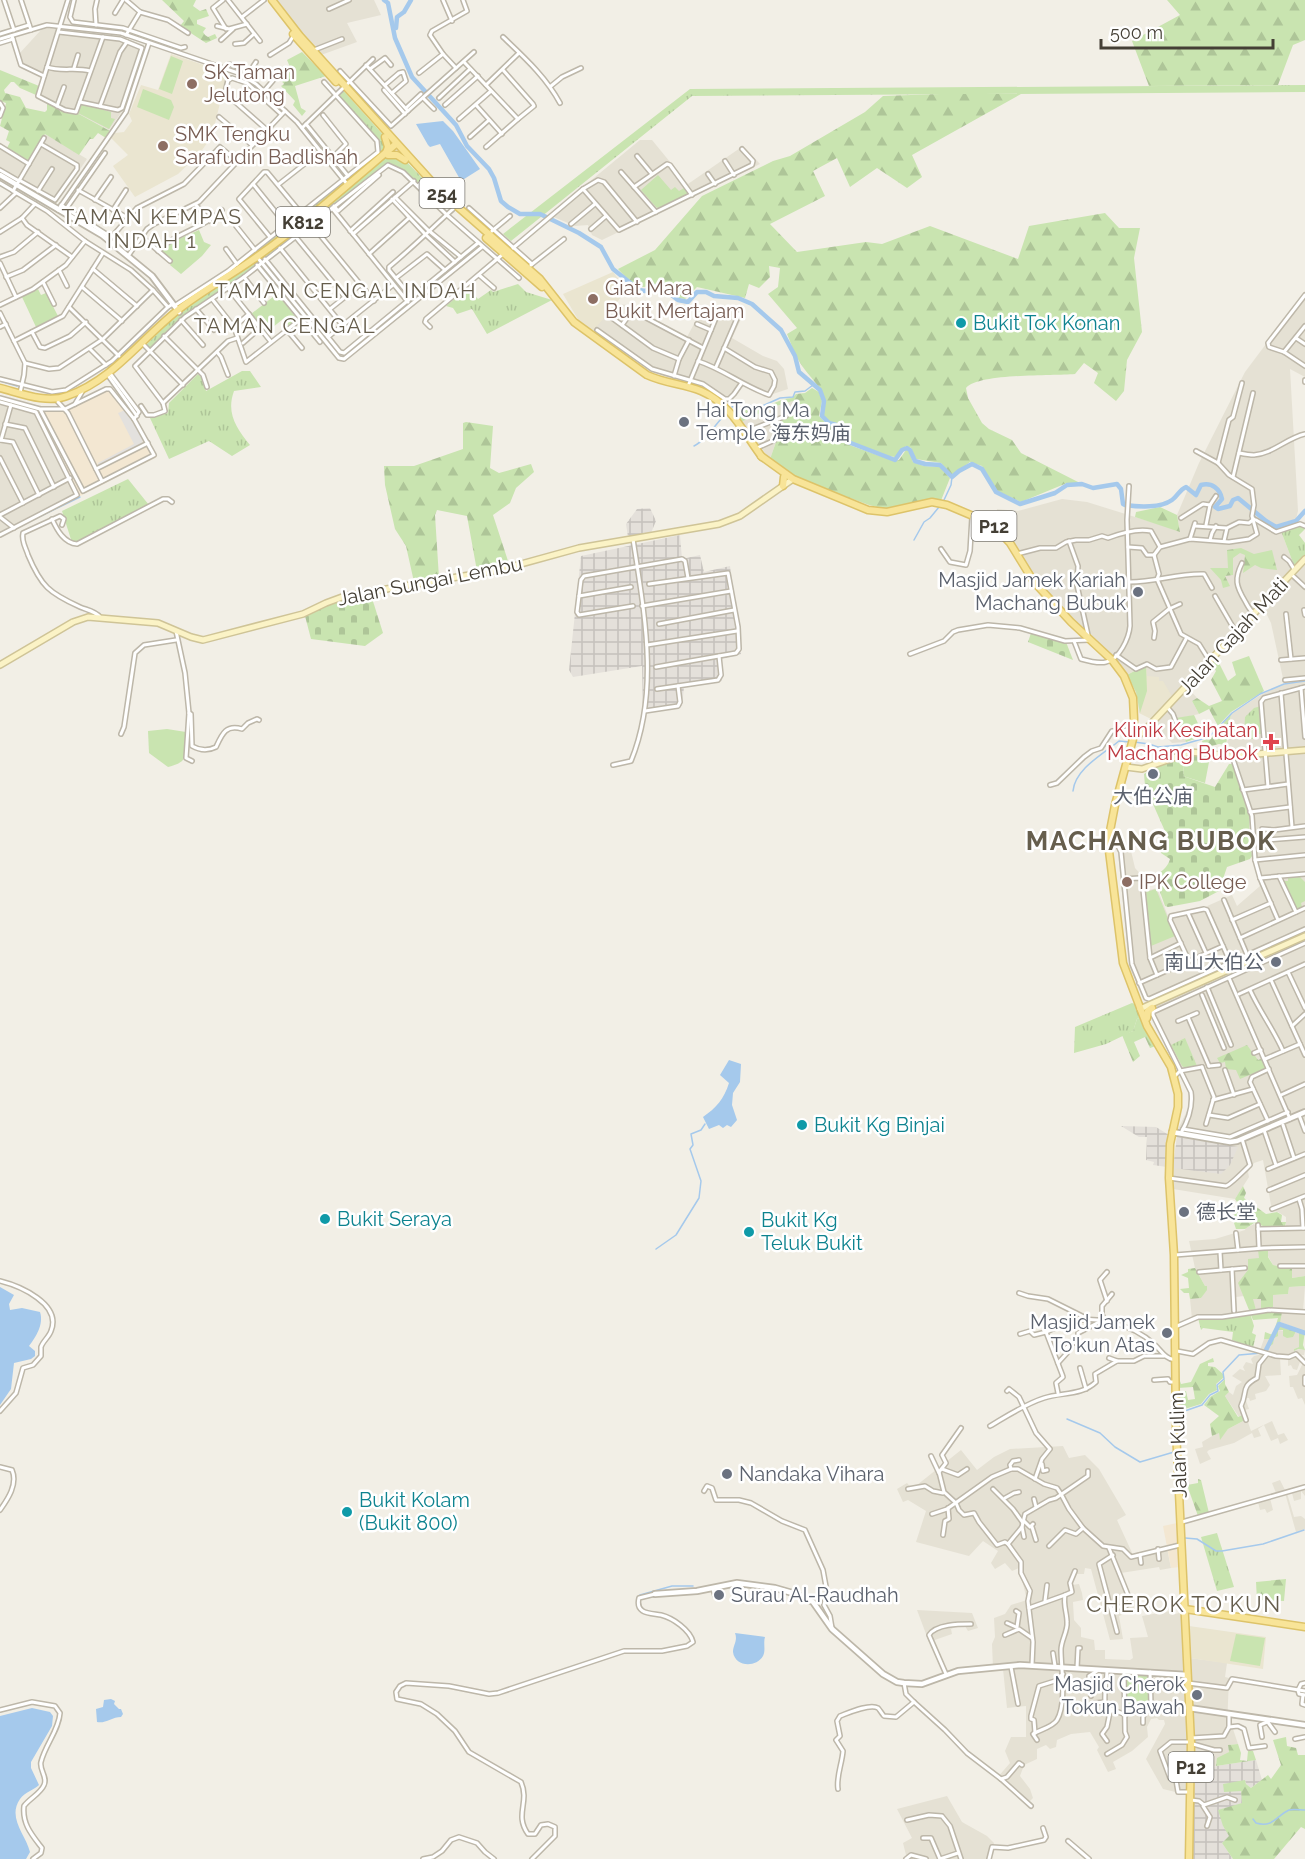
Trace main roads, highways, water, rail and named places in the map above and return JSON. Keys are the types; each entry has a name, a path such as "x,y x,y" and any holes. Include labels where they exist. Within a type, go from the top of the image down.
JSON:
{"main road":[{"name":"254","path":"265,0 279,12 346,86 405,160 424,180 453,209 503,250 555,298"},
{"name":"254","path":"274,1 294,35 346,86 385,137 442,193 491,233 503,250 530,267 555,298"},
{"path":"385,137 388,147 387,154 397,155 405,160"},
{"name":"K812","path":"0,389 43,401 58,402 82,392 146,347 175,310 250,262 261,259 348,185 372,172 396,147"},
{"name":"Jalan Kulim","path":"555,298 579,327 647,375 657,379 689,383 714,398 725,408 765,462 784,477 876,512 887,512 932,502 947,505 992,524 1017,554 1034,582 1062,613 1114,657 1133,698 1133,737 1110,831 1109,855 1116,902 1119,949 1125,970 1154,1038 1171,1067 1178,1094 1178,1107 1170,1144 1169,1178 1174,1255 1175,1382 1180,1523 1191,1741 1189,1859"},
{"name":"K812","path":"0,389 21,389 52,399 60,398 69,396 108,373"},
{"name":"Jalan Kulim","path":"761,456 792,480"},
{"path":"783,486 784,477"},
{"name":"Jalan Sungai Lembu","path":"0,665 73,622 88,617 158,622 191,637 207,639 303,614 345,596 499,570 579,548 731,520 792,480"},
{"name":"Jalan Gajah Mati","path":"1133,737 1143,732 1305,559"},
{"path":"1126,767 1142,770 1190,752 1232,756 1305,750"},
{"path":"1142,1009 1188,991 1249,958 1272,955 1305,936"},
{"path":"1142,1009 1148,1011 1158,998 1188,991"},
{"path":"1185,1598 1195,1611"},
{"path":"1185,1609 1305,1627"},
{"path":"1186,1621 1188,1615 1195,1611"}],"water":[{"path":"443,121 453,131 480,169 461,181 440,144 430,147 416,124"},
{"path":"729,1060 741,1064 740,1082 733,1093 732,1105 737,1120 731,1127 727,1125 723,1128 719,1125 709,1129 703,1117 716,1107 725,1094 729,1083 720,1075"},
{"path":"0,1287 14,1295 9,1304 10,1310 22,1308 40,1312 41,1321 39,1330 29,1346 35,1351 35,1356 14,1363 11,1389 0,1405"},
{"path":"735,1633 765,1637 764,1654 760,1660 751,1664 738,1661 733,1652"},
{"path":"104,1700 115,1701 114,1704 121,1709 123,1714 121,1717 97,1722 96,1709 103,1707"},
{"path":"32,1708 50,1712 53,1716 52,1726 31,1762 31,1768 39,1785 22,1797 17,1806 16,1820 30,1852 26,1859 0,1859 0,1716"}],"waterway":[{"path":"384,0 388,3 395,38 412,77 456,125 467,146 489,169 501,201 520,214 540,214 579,233 601,247 613,269 639,290 645,291 656,286 661,287 678,300 688,302 697,292 706,292 714,296 738,298 752,304 781,330 795,356 799,372 820,390 824,401 822,416 829,423 836,425 843,440 895,460 902,450 907,448 915,461 940,465 952,477 972,464 982,469 996,492 1020,504 1055,493 1067,485 1082,484 1093,488 1117,484 1121,489 1123,504 1156,506 1172,500 1186,487 1196,495 1201,485 1205,484 1212,485 1219,492 1222,499 1215,507 1218,509 1230,506 1233,500 1238,498 1276,527 1296,521 1305,511"},
{"path":"396,28 397,17 404,12 411,0"},
{"path":"0,381 17,386"},
{"path":"732,407 740,404 760,407 780,398 793,397 795,392 805,391 813,385"},
{"path":"694,446 707,436 726,413"},
{"path":"944,500 952,477"},
{"path":"20,526 80,497"},
{"path":"914,540 924,522 939,507"},
{"path":"1134,742 1158,747 1181,745 1209,737 1232,713 1260,694 1284,684 1305,681"},
{"path":"1073,791 1084,769 1119,741 1129,742"},
{"path":"656,1249 676,1235 699,1198 701,1181 690,1149 693,1145 691,1134 701,1130 705,1124"},
{"path":"1265,1352 1279,1324 1305,1333"},
{"path":"1180,1451 1179,1413 1202,1405 1210,1395 1218,1391 1217,1385 1224,1379 1223,1372 1239,1355 1262,1353"},
{"path":"1067,1419 1100,1433 1115,1447 1140,1462 1174,1452"},
{"path":"1185,1538 1197,1539 1216,1551 1222,1551 1263,1544 1304,1530"},
{"path":"640,1595 672,1586 693,1586"},
{"path":"1253,1819 1256,1823 1266,1824 1289,1810 1305,1810"}],"place":[{"name":"SK Taman Jelutong","path":"192,84"},
{"name":"SMK Tengku Sarafudin Badlishah","path":"163,146"},
{"name":"Giat Mara Bukit Mertajam","path":"593,299"},
{"name":"Bukit Tok Konan","path":"961,323"},
{"name":"Hai Tong Ma Temple 海东妈庙","path":"684,422"},
{"name":"Masjid Jamek Kariah Machang Bubuk","path":"1138,592"},
{"name":"Klinik Kesihatan Machang Bubok","path":"1271,742"},
{"name":"大伯公庙","path":"1153,774"},
{"name":"IPK College","path":"1127,882"},
{"name":"南山大伯公","path":"1276,962"},
{"name":"Bukit Kg Binjai","path":"802,1125"},
{"name":"德长堂","path":"1184,1212"},
{"name":"Bukit Seraya","path":"325,1219"},
{"name":"Bukit Kg Teluk Bukit","path":"749,1232"},
{"name":"Masjid Jamek To'kun Atas","path":"1167,1333"},
{"name":"Nandaka Vihara","path":"727,1474"},
{"name":"Bukit Kolam (Bukit 800)","path":"347,1512"},
{"name":"Surau Al-Raudhah","path":"719,1595"},
{"name":"Masjid Cherok Tokun Bawah","path":"1197,1695"}],"district":[{"name":"TAMAN KEMPAS INDAH 1","path":"152,228"},
{"name":"TAMAN CENGAL INDAH","path":"346,290"},
{"name":"TAMAN CENGAL","path":"285,325"},
{"name":"MACHANG BUBOK","path":"1151,841"},
{"name":"CHEROK TO'KUN","path":"1184,1604"}]}
